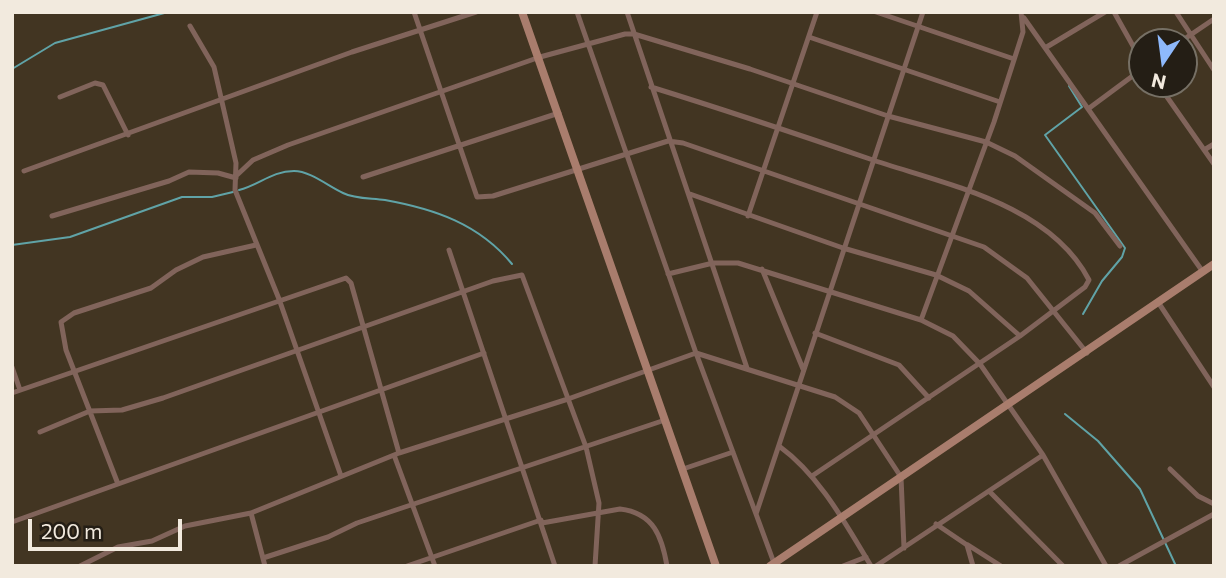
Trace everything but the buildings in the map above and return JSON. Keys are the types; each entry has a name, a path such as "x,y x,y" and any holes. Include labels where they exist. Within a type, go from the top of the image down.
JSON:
{"main road":[{"path":"522,12 540,57 716,566"},
{"path":"772,564 1087,353 1214,264"}],"street":[{"path":"414,12 472,189 481,198 578,171 668,141 683,143 984,247 1027,278 1087,353"},
{"path":"24,171 221,99 476,12"},
{"path":"577,12 695,353 756,514 772,564"},
{"path":"626,12 668,141 690,194 747,369"},
{"path":"748,216 817,12"},
{"path":"876,12 1014,59"},
{"path":"756,514 923,12"},
{"path":"1045,48 1105,12"},
{"path":"1114,12 1128,37"},
{"path":"1176,12 1186,28"},
{"path":"1022,15 1203,272"},
{"path":"921,320 1000,102 1014,59 1022,15"},
{"path":"1198,29 1214,19"},
{"path":"190,26 209,53 236,177 235,190 279,299 341,476"},
{"path":"236,177 253,160 288,145 540,57 634,34 795,83 888,116 986,142 1015,156 1086,206 1103,221 1120,246"},
{"path":"809,37 1000,102"},
{"path":"1198,46 1214,70"},
{"path":"1088,109 1128,79"},
{"path":"60,97 95,83 103,85 128,135"},
{"path":"651,87 968,190 1026,218 1055,239 1087,275 1088,283 1020,336 812,476"},
{"path":"1168,98 1214,164"},
{"path":"363,177 559,113"},
{"path":"1204,150 1214,144"},
{"path":"52,216 169,181 188,172 211,172 236,177"},
{"path":"690,194 843,248 936,275 969,290 1020,336"},
{"path":"118,484 60,331 61,322 66,316 150,288 176,270 203,257 256,245"},
{"path":"449,250 555,566"},
{"path":"668,274 713,263 738,262 921,320 953,336 979,364 1043,455 1106,566"},
{"path":"762,269 803,369"},
{"path":"40,432 90,411 122,410 148,403 508,276 524,276 586,447 600,513 595,566"},
{"path":"12,393 346,278 351,283 396,454 435,566"},
{"path":"1158,302 1214,387"},
{"path":"815,333 899,365 929,398"},
{"path":"12,522 380,393 484,353"},
{"path":"80,566 118,547 152,541 185,526 251,513 396,454 568,399 695,353 797,385 848,405 875,435 901,477 904,548"},
{"path":"12,367 20,390"},
{"path":"263,558 328,537 357,523 413,503 666,421"},
{"path":"779,446 812,476 874,566 1043,455"},
{"path":"682,469 733,452"},
{"path":"1170,469 1198,496 1214,505"},
{"path":"989,491 1063,566"},
{"path":"407,566 542,522 632,510 647,520 660,534 667,566"},
{"path":"251,513 265,566"},
{"path":"1119,566 1214,514"},
{"path":"936,524 1001,566"},
{"path":"967,545 973,566"},
{"path":"843,566 866,557"}],"waterway":[{"path":"12,69 55,43 168,12"},
{"path":"1069,86 1082,107 1045,135 1125,248 1122,257 1102,281 1083,314"},
{"path":"239,190 279,173 300,172 348,195 421,208 455,220 485,238 512,264"},
{"path":"12,245 70,237 182,197 212,197 233,192"},
{"path":"1065,414 1098,441 1140,489 1176,566"}]}
